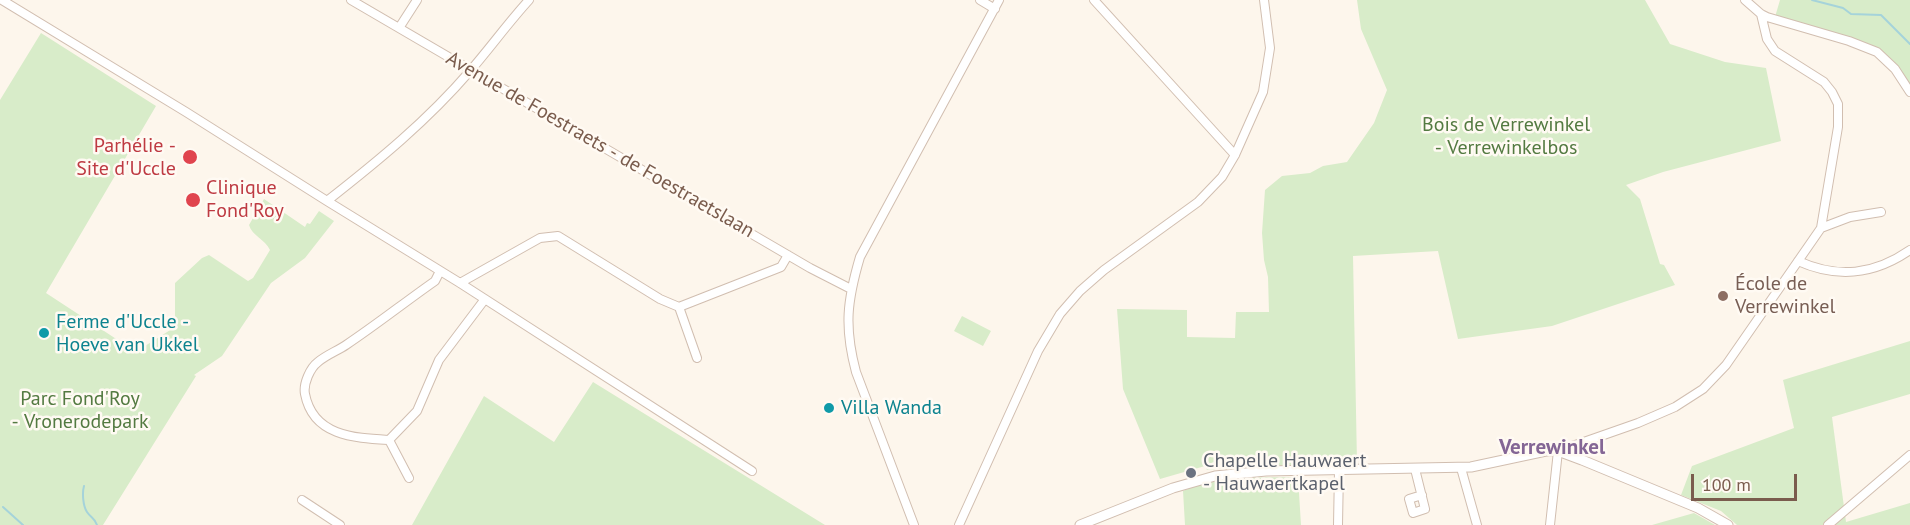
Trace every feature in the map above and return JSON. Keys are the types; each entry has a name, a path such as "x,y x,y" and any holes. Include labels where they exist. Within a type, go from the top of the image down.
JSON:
{"street":[{"path":"2,0 186,111 460,283 752,471"},
{"name":"Avenue de Foestraets - de Foestraetslaan","path":"351,0 850,289"},
{"path":"399,28 417,0"},
{"path":"327,201 406,137 471,71 529,0"},
{"path":"980,0 994,9"},
{"path":"914,525 863,391 850,350 848,311 850,289 860,257 999,0"},
{"path":"1094,0 1235,155"},
{"path":"959,525 1038,351 1060,314 1080,291 1104,270 1198,202 1222,177 1235,155 1263,92 1270,48 1264,0"},
{"path":"1745,0 1761,14 1877,52 1895,69 1910,92"},
{"path":"1080,525 1173,488 1215,476 1266,471 1461,468 1546,451 1558,451 1676,407 1703,389 1726,365 1821,228 1838,127 1838,104 1832,92 1824,82 1775,51 1767,39 1761,14"},
{"path":"1821,228 1850,217 1881,212"},
{"path":"460,283 540,238 558,236 660,299 679,307 781,267 788,255"},
{"path":"1798,261 1832,273 1864,270 1894,261 1910,250"},
{"path":"440,271 435,281 318,362 309,373 304,390 308,410 324,426 355,438 389,440 417,411 439,360 485,299"},
{"path":"679,307 697,358"},
{"path":"389,440 409,478"},
{"path":"1550,525 1558,451"},
{"path":"1558,451 1698,508 1728,525"},
{"path":"1828,525 1910,455"},
{"path":"1461,468 1478,525"},
{"path":"1415,469 1422,495"},
{"path":"1338,525 1339,470"},
{"path":"302,500 340,525"}],"green space":[{"name":"Bois de Verrewinkel - Verrewinkelbos","path":"1357,0 1645,0 1670,44 1725,62 1766,68 1781,141 1663,172 1626,185 1640,199 1660,264 1664,265 1675,285 1552,326 1458,339 1438,251 1353,256 1357,463 1207,470 1205,466 1160,479 1123,389 1117,309 1187,310 1187,337 1235,338 1236,312 1269,312 1268,277 1262,233 1265,190 1282,176 1310,173 1323,166 1347,162 1374,123 1387,90 1361,29"},
{"path":"1780,0 1910,0 1910,84 1886,54 1775,17"},
{"name":"Parc Fond'Roy - Vronerodepark","path":"41,33 156,106 46,293 130,348 137,351 175,327 175,283 202,258 209,255 248,281 253,278 270,250 249,225 264,199 305,227 319,211 334,221 305,258 271,283 222,356 194,375 196,376 103,525 0,525 0,100"},
{"path":"962,316 991,331 983,346 954,331"},
{"path":"1910,341 1910,394 1832,417 1846,522 1910,503 1910,525 1737,525 1721,511 1681,495 1692,466 1794,428 1783,380"},
{"path":"593,382 825,525 412,525 484,396 554,442"},
{"path":"1298,477 1301,525 1185,525 1183,491 1225,480"},
{"path":"1694,513 1715,525 1652,525"}],"waterway":[{"path":"1812,0 1843,8 1851,14 1881,15 1910,44"},
{"path":"84,486 85,506 97,525"},
{"path":"3,507 23,525"}],"place":[{"name":"Parhélie - Site d'Uccle","path":"190,157"},
{"name":"Clinique Fond'Roy","path":"193,200"},
{"name":"École de Verrewinkel","path":"1723,296"},
{"name":"Ferme d'Uccle - Hoeve van Ukkel","path":"44,333"},
{"name":"Villa Wanda","path":"829,408"},
{"name":"Chapelle Hauwaert - Hauwaertkapel","path":"1191,473"}],"district":[{"name":"Verrewinkel","path":"1552,448"}]}
